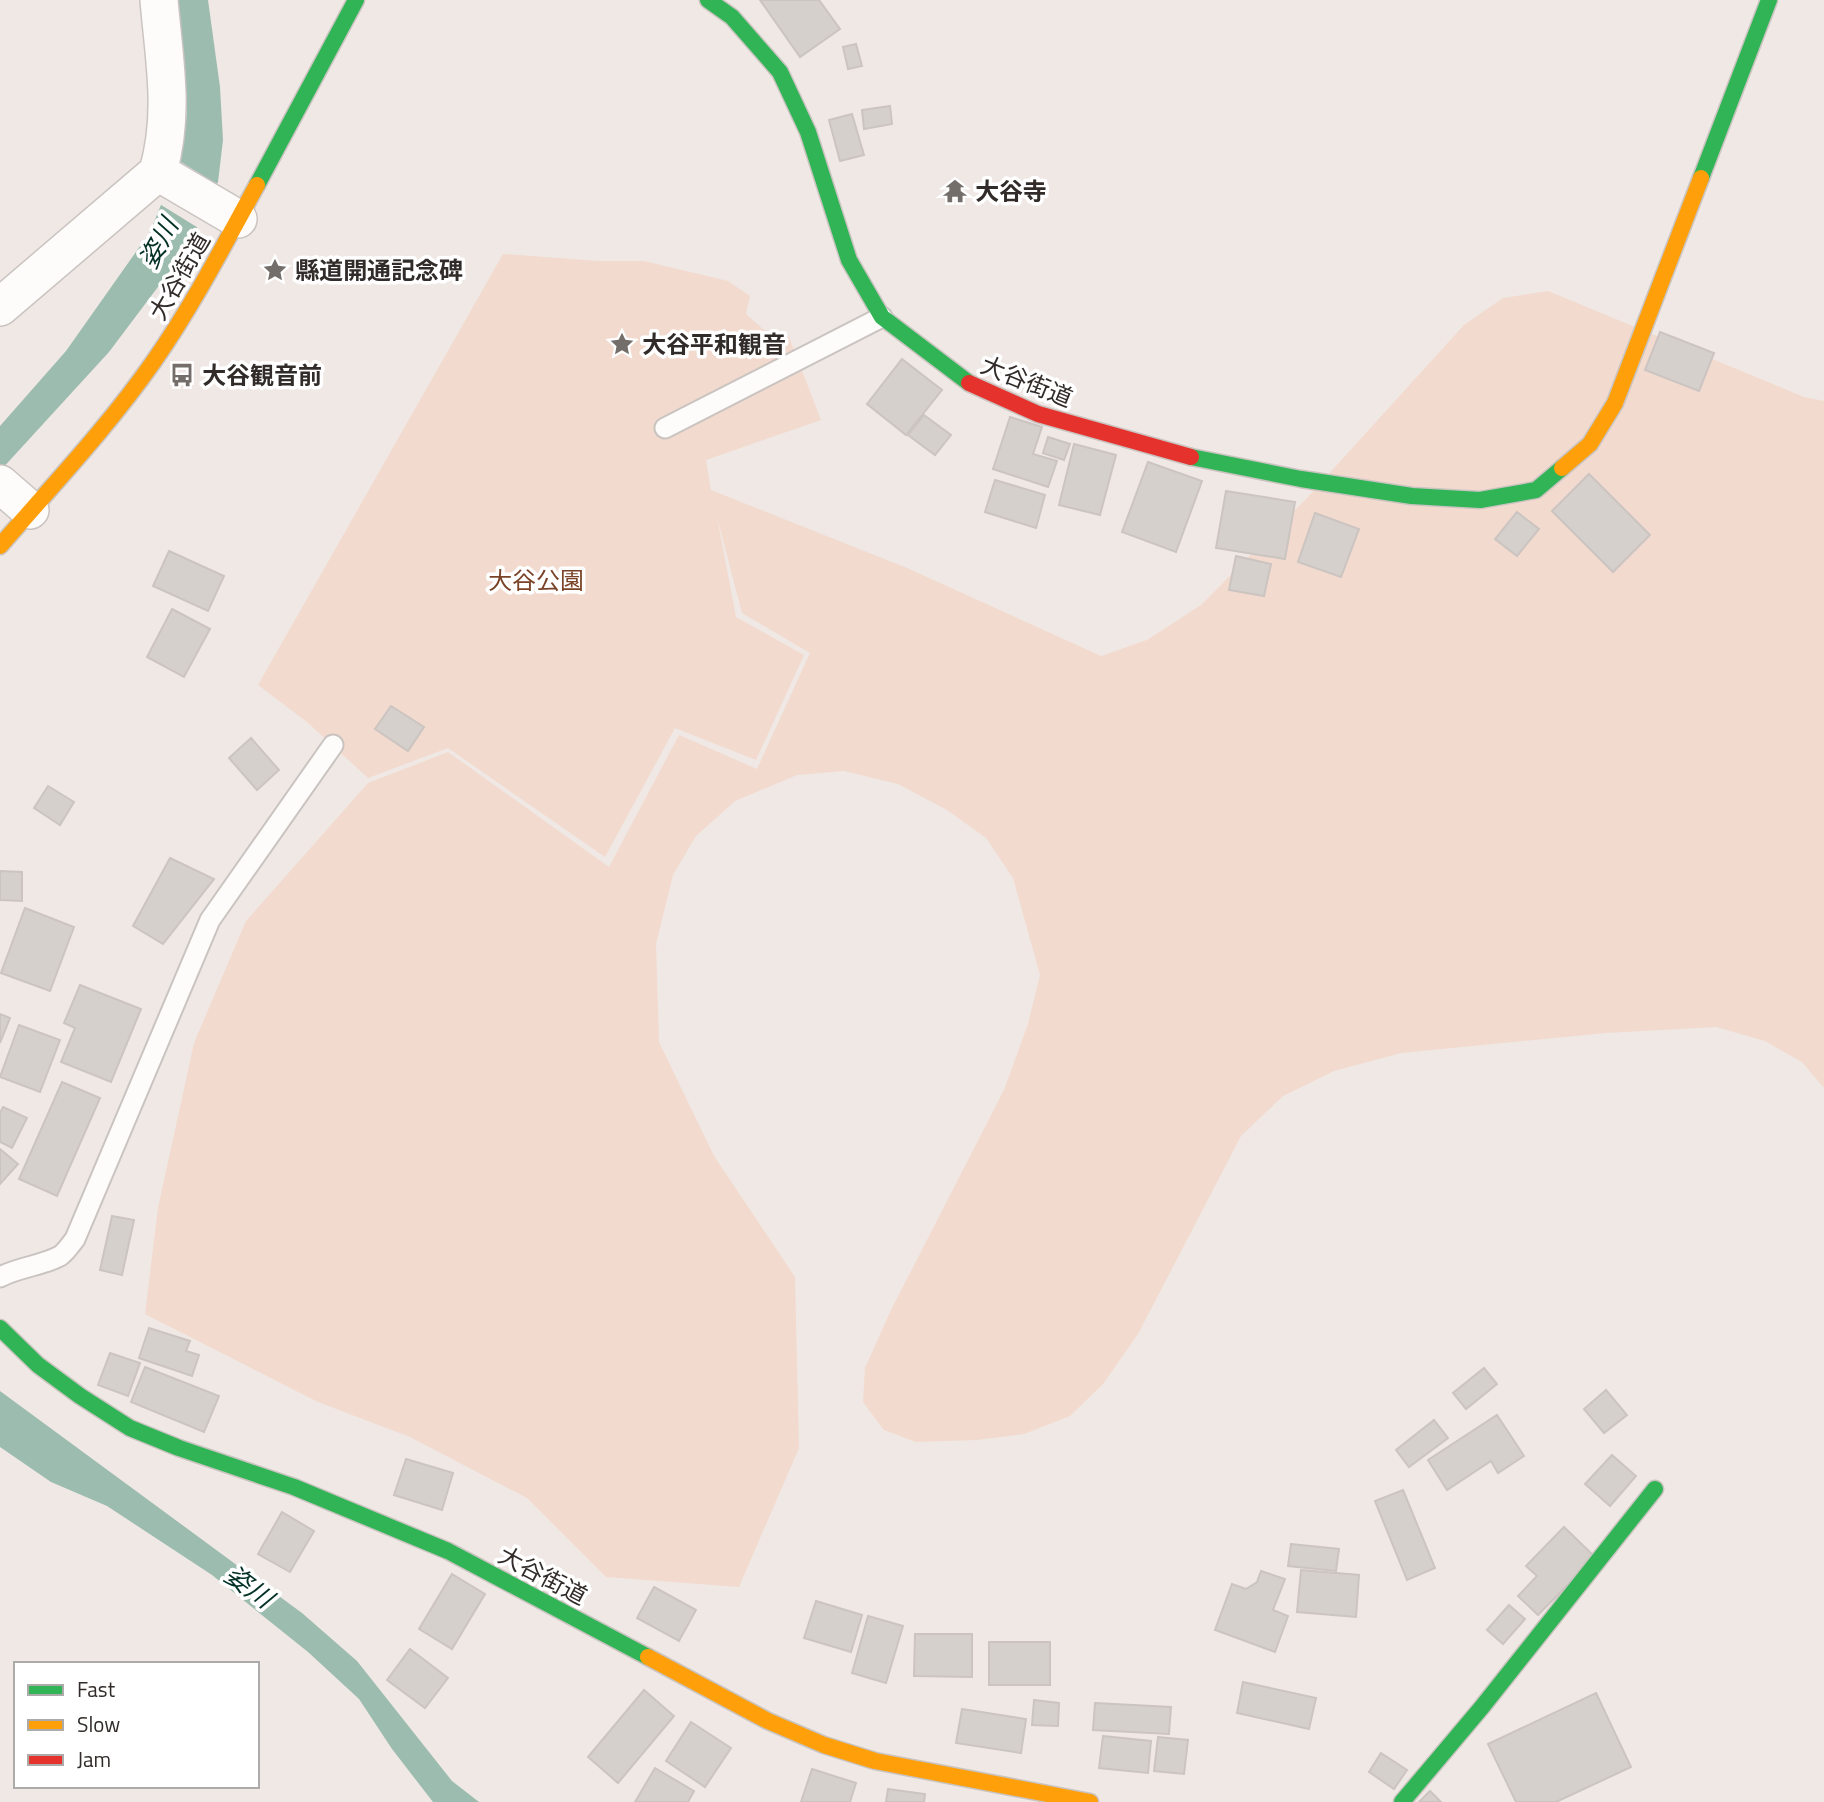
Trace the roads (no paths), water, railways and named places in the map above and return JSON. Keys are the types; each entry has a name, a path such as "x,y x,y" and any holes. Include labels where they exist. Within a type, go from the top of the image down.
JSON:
{"street":[{"path":"0,307 161,174 168,118 168,80 159,0"},
{"name":"大谷街道","path":"0,546 104,426 153,363 192,304 228,214 356,0"},
{"name":"大谷街道","path":"708,0 733,17 780,72 808,132 849,260 883,317 964,380 1038,414 1184,456 1301,479 1412,496 1480,500 1536,489 1590,444 1615,403 1769,0"},
{"path":"161,174 228,214"},
{"path":"1,485 30,510"},
{"name":"大谷街道","path":"0,1328 38,1365 130,1428 179,1448 306,1491 448,1551 768,1721 824,1745 875,1761 1090,1802"},
{"path":"1402,1802 1482,1707 1655,1489"}],"lane":[{"path":"665,428 883,317"},
{"path":"0,1277 62,1255 75,1239 210,920 333,745"}],"water":[{"name":"姿川","path":"178,0 208,0 220,87 223,140 218,182 188,247 109,352 0,471 0,426 66,351 150,232 180,158 187,113"},
{"name":"姿川","path":"0,1391 302,1613 357,1661 452,1781 479,1802 433,1802 392,1749 359,1699 308,1652 212,1575 107,1506 51,1482 0,1447"}],"place":[{"name":"大谷寺","path":"955,191"},
{"name":"縣道開通記念碑","path":"275,270"},
{"name":"大谷平和観音","path":"622,344"},
{"name":"大谷観音前","path":"182,375"}],"park label":[{"name":"大谷公園","path":"536,580"}]}
